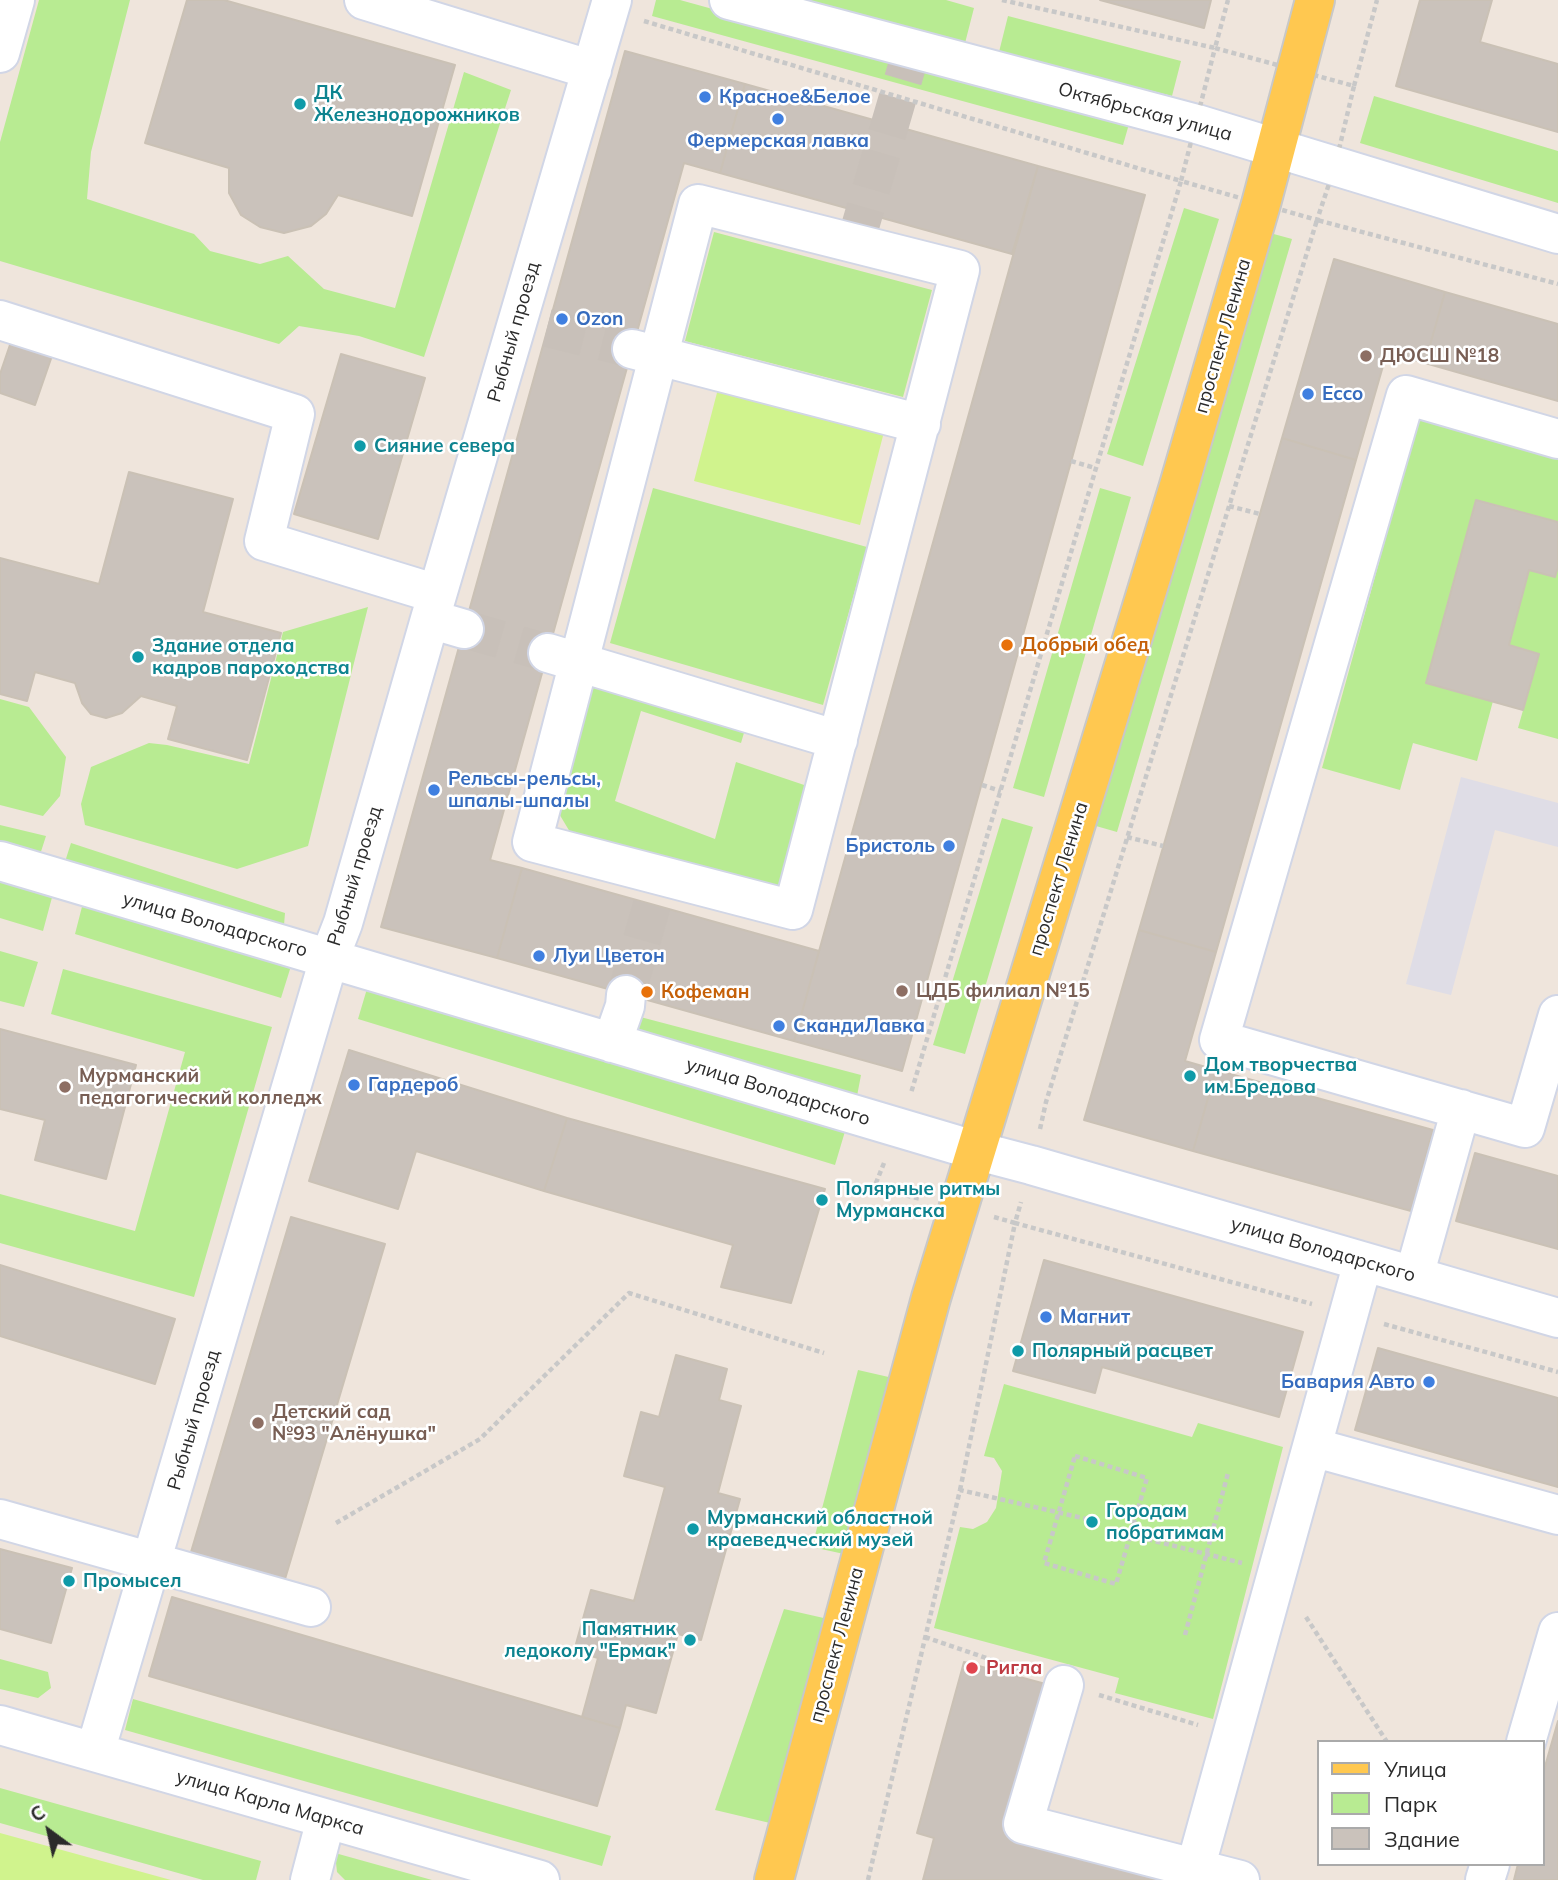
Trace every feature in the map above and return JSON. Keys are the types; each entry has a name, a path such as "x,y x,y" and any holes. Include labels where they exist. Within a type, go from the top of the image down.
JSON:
{"main road":[{"name":"проспект Ленина","path":"774,1880 957,1207 1178,489 1276,147 1315,0"}],"street":[{"path":"0,53 15,0"},
{"path":"364,0 592,70"},
{"name":"Октябрьская улица","path":"729,0 1276,147 1558,234"},
{"name":"Рыбный проезд","path":"95,1752 329,959 444,614 532,325 592,70 611,5"},
{"path":"698,204 960,270 793,910 657,890 532,842 563,659 645,353 698,204"},
{"path":"0,320 295,414 264,541 444,614"},
{"path":"645,353 921,424"},
{"path":"1558,439 1406,395 1219,1040 1525,1128 1558,1015"},
{"path":"563,659 838,740"},
{"name":"улица Володарского","path":"0,861 897,1128 1558,1318"},
{"path":"612,1043 625,1006 626,995"},
{"path":"1414,1276 1461,1109"},
{"path":"1194,1874 1363,1262"},
{"path":"1312,1447 1558,1516"},
{"path":"0,1519 311,1607"},
{"path":"1527,1740 1558,1632"},
{"path":"1064,1685 1023,1824 1194,1874 1240,1880"},
{"name":"улица Карла Маркса","path":"0,1725 540,1880"},
{"path":"310,1880 326,1819"}],"path":[{"path":"1002,0 1215,48 1228,0"},
{"path":"1354,86 1377,0"},
{"path":"611,5 1181,181 914,1084 874,1188 957,1207 1558,1372"},
{"path":"868,1880 960,1490 1015,1223 1046,1102 1317,220 1558,284"},
{"path":"1071,461 1095,468"},
{"path":"1229,506 1260,514"},
{"path":"982,785 1000,791"},
{"path":"1127,836 1163,846"},
{"path":"336,1523 480,1439 629,1293 824,1353"},
{"path":"1075,1456 1147,1478 1116,1584 1044,1563 1059,1511 1075,1456"},
{"path":"1185,1635 1228,1473"},
{"path":"960,1490 1087,1519"},
{"path":"1131,1535 1206,1552 1277,1573 1386,1740"}],"shaded area":[{"path":"1461,777 1558,803 1558,847 1495,830 1451,995 1406,984"}],"green space":[{"path":"39,0 130,0 91,152 87,199 194,234 210,251 260,264 288,256 324,289 395,308 464,72 511,90 424,357 359,336 299,326 279,344 0,261 0,142"},
{"path":"656,0 680,0 1129,124 1123,145 652,16"},
{"path":"798,0 946,0 974,8 964,47"},
{"path":"1008,16 1181,61 1172,96 999,52"},
{"path":"1374,96 1558,151 1558,203 1360,143"},
{"path":"1184,208 1219,219 1143,466 1107,454"},
{"path":"714,232 932,290 903,397 685,341"},
{"path":"1270,233 1292,239 1117,832 1096,826"},
{"path":"719,385 885,428 860,525 694,481"},
{"path":"1420,414 1558,453 1558,522 1476,500 1426,682 1493,701 1477,761 1413,743 1400,790 1322,768"},
{"path":"653,488 867,547 823,705 610,643"},
{"path":"1100,488 1131,497 1044,797 1013,788"},
{"path":"1558,567 1558,739 1518,728 1539,654 1509,645 1529,570 1555,577"},
{"path":"368,607 308,846 237,869 85,825 81,804 91,767 149,743 249,764 283,632"},
{"path":"593,682 746,726 741,743 641,711 615,801 715,839 736,762 819,790 793,879 776,892 573,837 558,812"},
{"path":"0,699 29,707 66,757 60,796 43,816 0,805"},
{"path":"1002,818 1033,827 965,1054 933,1045"},
{"path":"0,825 46,836 37,864 0,854"},
{"path":"71,843 285,913 283,937 63,868"},
{"path":"0,875 54,890 43,931 0,918"},
{"path":"84,899 291,966 281,998 75,934"},
{"path":"0,951 38,962 24,1007 0,1001"},
{"path":"63,969 272,1027 194,1297 0,1243 0,1194 135,1231 185,1052 51,1014"},
{"path":"369,982 846,1128 835,1165 358,1019"},
{"path":"629,1014 861,1075 857,1096 626,1034"},
{"path":"858,1370 893,1378 844,1554 812,1547"},
{"path":"1004,1384 1192,1437 1198,1423 1283,1447 1213,1719 1115,1693 1119,1678 934,1628 960,1527 973,1529 987,1522 996,1508 1002,1471 994,1458 984,1456"},
{"path":"784,1609 828,1619 770,1823 715,1810"},
{"path":"0,1659 48,1672 51,1688 38,1698 0,1689"},
{"path":"133,1699 611,1836 602,1866 125,1730"},
{"path":"0,1788 261,1861 256,1880 203,1880 0,1823"},
{"path":"0,1833 171,1880 0,1880"},
{"path":"335,1853 432,1880 345,1880 337,1872"}],"building":[{"name":"ДК Железнодорожников","path":"187,0 224,0 455,65 412,216 338,195 326,214 311,226 284,233 260,227 241,215 229,193 229,168 145,143"},
{"path":"1100,0 1211,0 1204,28"},
{"path":"1420,0 1492,0 1480,42 1558,64 1558,132 1396,86"},
{"path":"625,51 745,84 720,173 684,163 490,860 522,868 497,958 381,927"},
{"path":"745,84 1038,166 1012,254 720,173"},
{"path":"1038,166 1145,195 902,1071 794,1041"},
{"path":"1334,259 1445,292 1425,363 1387,352 1356,460 1282,438"},
{"path":"1445,292 1558,324 1558,401 1425,363"},
{"path":"13,336 54,350 35,405 0,393 0,374"},
{"name":"Сияние севера","path":"341,354 425,378 378,539 294,514"},
{"path":"1282,438 1356,460 1216,952 1139,930"},
{"path":"129,472 233,499 203,612 281,633 247,760 168,739 177,706 141,696 122,713 106,718 91,714 82,703 75,683 35,672 27,701 0,694 0,558 99,584"},
{"path":"1476,500 1558,522 1558,567 1555,577 1529,570 1509,645 1539,654 1523,710 1426,683"},
{"path":"522,868 819,951 794,1041 497,958"},
{"path":"1139,930 1216,952 1185,1061 1216,1070 1193,1151 1084,1120"},
{"name":"Мурманский педагогический колледж","path":"0,1029 136,1065 106,1179 35,1160 45,1120 0,1109"},
{"path":"349,1050 567,1118 544,1191 416,1151 398,1209 309,1181"},
{"path":"1216,1070 1433,1130 1411,1211 1193,1151"},
{"path":"567,1118 825,1189 791,1303 721,1287 733,1245 544,1191"},
{"path":"1475,1153 1558,1176 1558,1249 1456,1221"},
{"path":"291,1217 385,1244 285,1579 191,1552"},
{"path":"1044,1260 1303,1332 1279,1417 1102,1367 1095,1393 1013,1371"},
{"path":"0,1265 175,1319 155,1384 0,1336"},
{"path":"1378,1348 1558,1398 1558,1487 1355,1430"},
{"name":"Мурманский областной краеведческий музей","path":"676,1355 727,1369 719,1400 741,1406 718,1493 740,1499 701,1640 678,1634 656,1713 626,1705 620,1728 582,1717 598,1658 574,1651 591,1590 634,1601 665,1487 624,1476 641,1412 659,1417"},
{"path":"0,1549 72,1568 51,1643 0,1629"},
{"path":"172,1597 620,1728 597,1806 149,1676"},
{"path":"964,1662 1053,1686 1013,1833 1181,1880 923,1880 934,1838 917,1833"},
{"path":"1558,1721 1558,1880 1514,1880 1518,1866 1544,1866 1544,1770"}],"tunnel":[{"path":"855,244 912,49"},
{"path":"547,328 632,349"},
{"path":"464,629 548,653"},
{"path":"626,995 652,905"}],"place":[{"name":"Красное&Белое","path":"705,97"},
{"name":"ДК Железнодорожников","path":"300,104"},
{"name":"Фермерская лавка","path":"778,119"},
{"name":"Ozon","path":"562,319"},
{"name":"ДЮСШ №18","path":"1366,356"},
{"name":"Ecco","path":"1308,394"},
{"name":"Сияние севера","path":"360,446"},
{"name":"Добрый обед","path":"1007,645"},
{"name":"Здание отдела кадров пароходства","path":"138,657"},
{"name":"Рельсы-рельсы, шпалы-шпалы","path":"434,790"},
{"name":"Бристоль","path":"949,846"},
{"name":"Луи Цветон","path":"539,956"},
{"name":"ЦДБ филиал №15","path":"902,991"},
{"name":"Кофеман","path":"647,992"},
{"name":"СкандиЛавка","path":"779,1026"},
{"name":"Дом творчества им.Бредова","path":"1190,1076"},
{"name":"Гардероб","path":"354,1085"},
{"name":"Мурманский педагогический колледж","path":"65,1087"},
{"name":"Полярные ритмы Мурманска","path":"822,1200"},
{"name":"Магнит","path":"1046,1317"},
{"name":"Полярный расцвет","path":"1018,1351"},
{"name":"Бавария Авто","path":"1429,1382"},
{"name":"Детский сад №93 \"Алёнушка\"","path":"258,1423"},
{"name":"Городам побратимам","path":"1092,1522"},
{"name":"Мурманский областной краеведческий музей","path":"693,1529"},
{"name":"Промысел","path":"69,1581"},
{"name":"Памятник ледоколу \"Ермак\"","path":"690,1640"},
{"name":"Ригла","path":"972,1668"}]}
